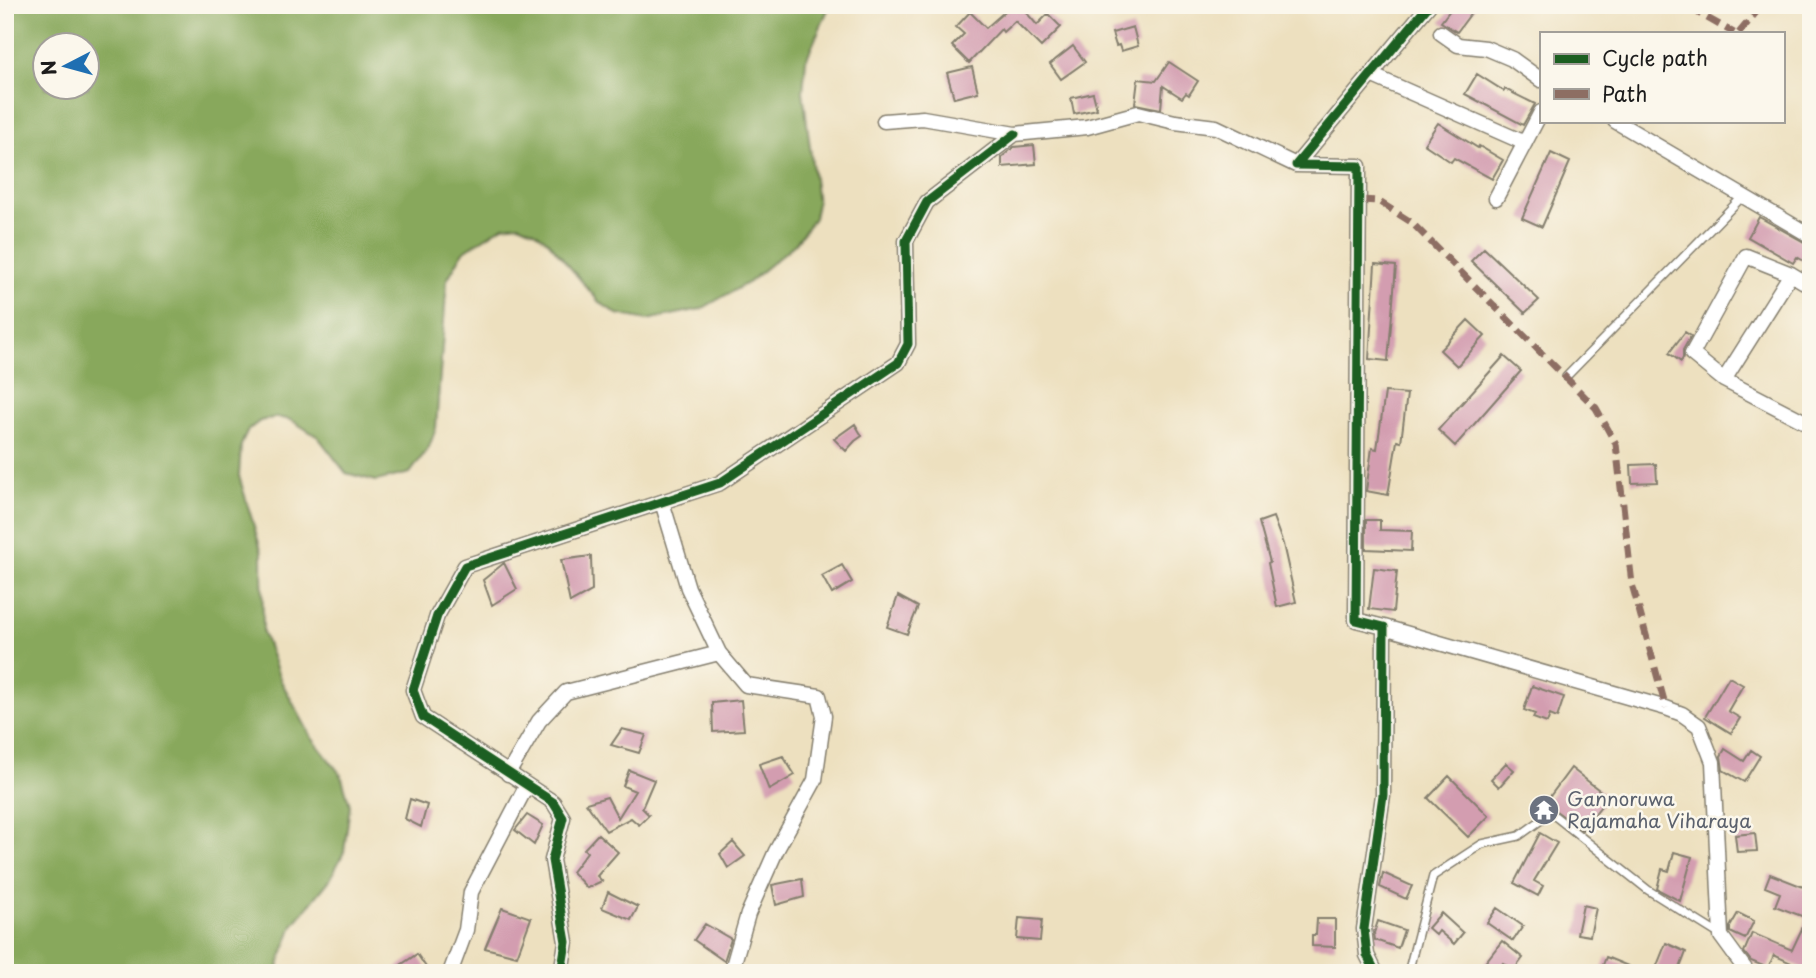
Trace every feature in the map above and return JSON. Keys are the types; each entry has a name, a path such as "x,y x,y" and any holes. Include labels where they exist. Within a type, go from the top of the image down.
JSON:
{"street":[{"path":"1296,165 1429,5"},
{"path":"1441,33 1458,45 1486,48 1512,59 1540,79"},
{"path":"1371,75 1525,143"},
{"path":"884,121 923,118 1015,134 1087,127 1138,113 1175,122 1216,127 1296,165 1359,166 1356,620 1665,708 1682,714 1699,726 1713,762 1721,936 1748,973"},
{"path":"1496,198 1540,114"},
{"path":"1617,122 1811,236"},
{"path":"561,973 566,942 552,860 562,818 553,802 423,717 413,690 437,615 465,566 720,483 898,363 908,344 906,240 928,202 1015,134"},
{"path":"1811,286 1791,274 1746,256 1692,354 1724,380 1811,425"},
{"path":"1724,380 1791,274"},
{"path":"662,502 688,588 719,653 746,685 819,696 824,716 815,780 776,850 748,914 731,973"},
{"path":"1376,973 1367,954 1364,929 1382,795 1384,628"},
{"path":"509,774 539,721 566,692 719,653"},
{"path":"450,973 466,930 471,892 527,785"}],"lane":[{"path":"1566,377 1744,195"},
{"path":"1408,973 1433,876 1482,844 1519,836 1551,813 1648,890 1721,936"}],"green space":[{"path":"5,5 830,5 806,60 803,91 817,203 814,218 795,244 749,282 701,309 647,320 617,314 599,302 549,242 535,231 519,224 503,226 463,252 447,280 436,428 429,447 410,473 376,481 346,473 318,437 291,420 276,417 260,421 248,430 241,445 239,476 262,553 263,632 281,681 312,738 341,775 350,805 344,852 329,881 293,925 276,973 5,973"}],"building":[{"path":"1012,5 1020,5 1037,25 1048,14 1061,27 1041,47 1015,21 1003,32 1001,29 969,63 952,46 964,34 956,27 970,12 986,28"},
{"path":"1454,5 1477,5 1457,32 1441,22"},
{"path":"1133,27 1138,46 1121,51 1119,45 1116,46 1112,33"},
{"path":"1073,46 1085,62 1061,79 1050,64"},
{"path":"1169,62 1198,81 1189,95 1186,93 1182,98 1163,86 1161,109 1135,104 1138,79 1156,81"},
{"path":"972,67 978,92 954,98 947,73"},
{"path":"1477,74 1504,91 1505,89 1535,104 1523,125 1465,94"},
{"path":"1093,93 1097,109 1074,114 1071,98"},
{"path":"1438,123 1503,160 1492,179 1454,158 1451,162 1424,144"},
{"path":"1034,145 1036,164 1002,167 1002,157 1014,147"},
{"path":"1551,153 1570,162 1542,227 1522,218"},
{"path":"1759,217 1811,246 1811,265 1797,257 1793,263 1748,237"},
{"path":"1484,248 1539,300 1525,313 1471,261"},
{"path":"1375,264 1396,266 1388,361 1369,359"},
{"path":"1468,320 1485,336 1457,366 1440,350"},
{"path":"1685,332 1691,336 1683,350 1681,362 1669,353"},
{"path":"1504,356 1521,371 1455,446 1438,430"},
{"path":"1385,392 1407,394 1401,442 1397,441 1388,495 1366,491 1372,448 1377,449"},
{"path":"855,424 862,436 846,451 834,439"},
{"path":"1656,464 1657,482 1632,483 1631,465"},
{"path":"1273,517 1283,544 1296,602 1277,607 1268,563 1270,562 1259,522"},
{"path":"1366,520 1380,520 1380,530 1412,531 1411,551 1366,549"},
{"path":"591,556 592,591 570,603 561,560"},
{"path":"504,563 517,589 492,605 483,580"},
{"path":"842,565 852,582 832,594 822,576"},
{"path":"1374,568 1397,571 1393,612 1369,609"},
{"path":"898,596 918,607 907,634 887,627"},
{"path":"1729,677 1743,685 1728,711 1740,718 1731,733 1705,717"},
{"path":"1532,686 1564,697 1557,718 1550,715 1547,723 1533,718 1535,714 1524,710"},
{"path":"741,700 744,730 713,732 712,703"},
{"path":"622,729 646,735 639,753 611,745"},
{"path":"1725,749 1744,761 1751,750 1760,756 1744,782 1723,770 1721,756"},
{"path":"783,756 795,775 769,790 759,764"},
{"path":"1506,763 1514,770 1499,787 1491,779"},
{"path":"1571,768 1608,797 1582,830 1545,803"},
{"path":"629,770 654,780 642,808 649,815 639,825 631,818 606,831 586,803 607,797 618,818 635,791 623,786"},
{"path":"1449,776 1489,816 1468,837 1428,798"},
{"path":"410,799 427,805 421,827 405,819"},
{"path":"527,815 543,825 534,845 515,830"},
{"path":"1540,833 1557,843 1534,881 1543,886 1538,896 1514,883"},
{"path":"1755,833 1757,851 1737,852 1735,835"},
{"path":"598,834 618,852 597,876 602,881 587,888 572,872 587,852 584,849"},
{"path":"733,842 745,856 728,868 720,854"},
{"path":"1674,852 1692,857 1680,901 1657,889 1662,869 1669,871"},
{"path":"1383,873 1412,886 1406,899 1380,887"},
{"path":"1770,874 1811,890 1811,961 1806,970 1774,955 1768,968 1751,961 1744,952 1752,933 1792,950 1807,918 1775,906 1780,893 1765,887"},
{"path":"802,879 804,897 776,905 772,885"},
{"path":"608,892 638,907 631,920 602,908"},
{"path":"1583,905 1596,908 1590,936 1577,934"},
{"path":"502,908 531,918 517,956 485,948"},
{"path":"1497,908 1523,926 1513,941 1487,923"},
{"path":"1441,913 1463,933 1454,944 1439,931 1436,935 1428,928"},
{"path":"1738,913 1754,921 1745,939 1730,932"},
{"path":"1019,918 1042,920 1040,941 1017,939"},
{"path":"1317,919 1335,919 1335,947 1312,946"},
{"path":"1378,921 1404,930 1398,948 1375,940"},
{"path":"705,924 731,939 724,961 694,940"},
{"path":"1502,941 1523,958 1513,971 1503,963 1495,973 1477,973"},
{"path":"1666,943 1686,952 1678,973 1654,973"},
{"path":"417,954 430,973 389,973"},
{"path":"1606,957 1645,973 1600,973"}],"marked path":[{"path":"1691,5 1700,14 1732,32"},
{"path":"1740,32 1762,5"},
{"path":"1360,200 1378,201 1411,222 1596,408 1616,444 1632,584 1666,708"}],"cycle path":[{"path":"1376,973 1367,955 1364,929 1383,795 1384,627 1356,620 1359,166 1296,165 1429,5"},
{"path":"561,973 566,942 552,860 563,818 553,802 423,717 413,690 437,616 465,566 720,483 898,363 908,344 906,241 927,202 1015,134"}],"place":[{"name":"Gannoruwa Rajamaha Viharaya","path":"1544,810"}]}
